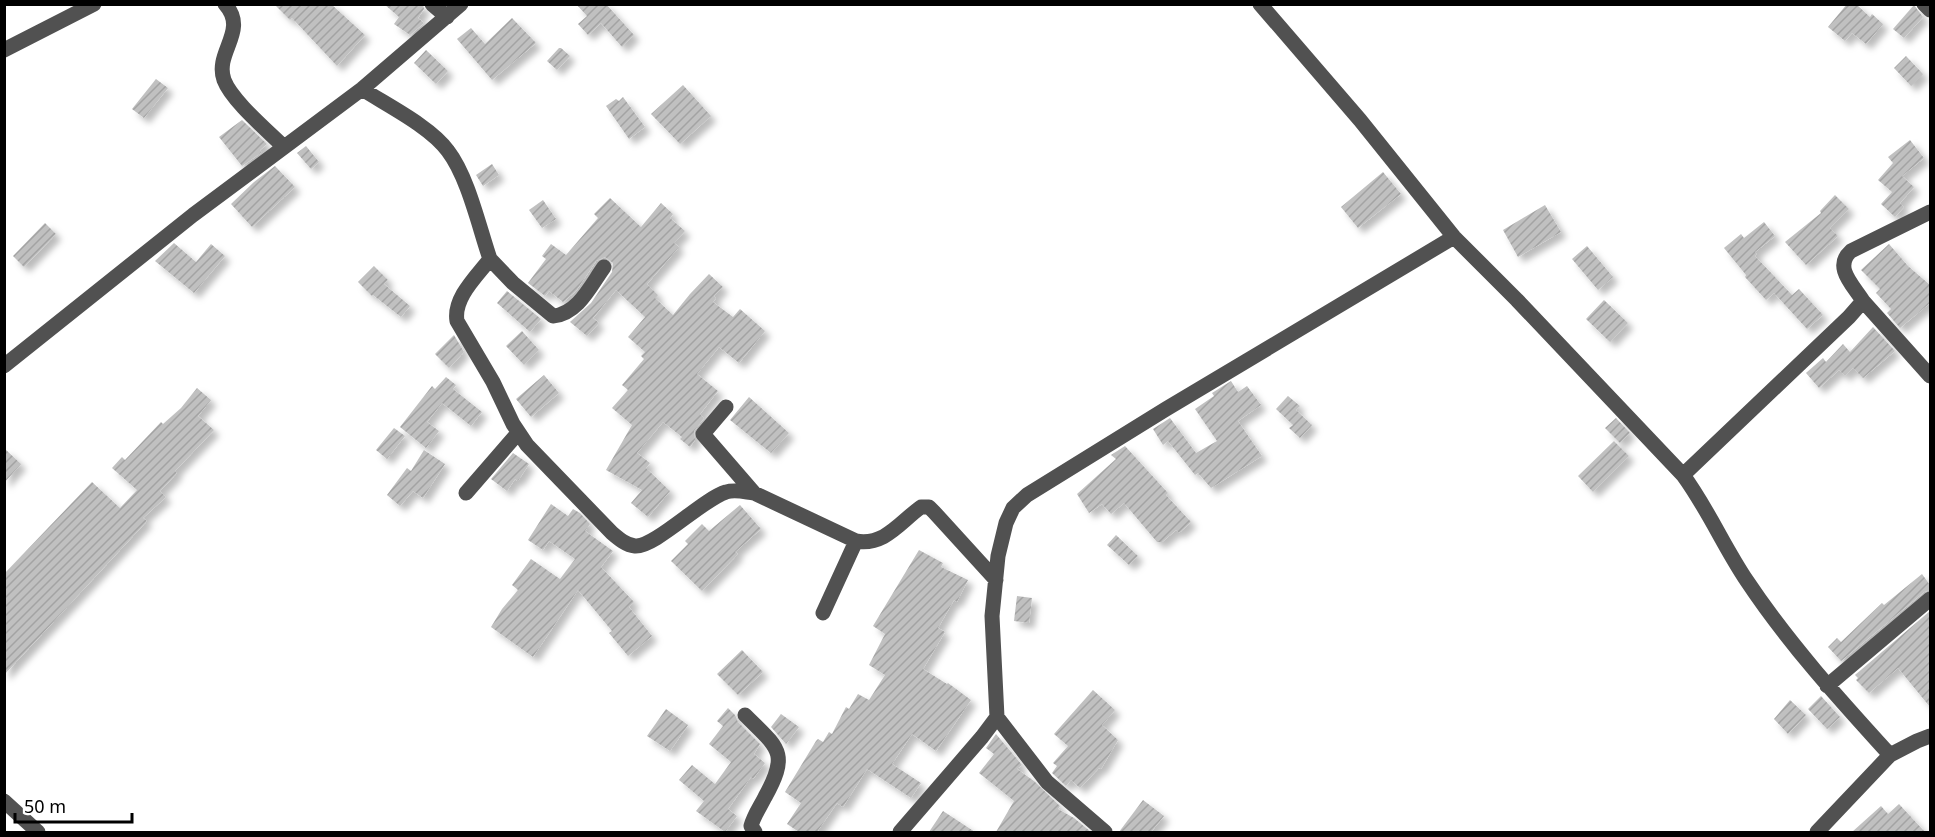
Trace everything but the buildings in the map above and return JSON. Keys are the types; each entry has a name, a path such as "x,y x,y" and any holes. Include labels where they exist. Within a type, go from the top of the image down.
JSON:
{"street":[{"path":"4,50 94,4"},
{"path":"225,4 234,18 234,29 222,71 225,81 232,94 284,147"},
{"path":"432,4 447,17"},
{"path":"4,366 166,236 362,89 461,4"},
{"path":"1260,4 1360,120 1454,237 1518,300 1683,475 1710,515 1724,546 1748,584 1827,686 1890,755"},
{"path":"1924,4 1930,10"},
{"path":"362,89 433,135 448,150 458,166 490,259 513,283 553,316 567,312 584,297 604,267"},
{"path":"1930,212 1851,251 1844,257 1842,265 1863,301 1930,376"},
{"path":"1105,832 1047,782 997,717 992,616 998,556 1006,523 1013,508 1027,495 1166,409 1454,237"},
{"path":"490,259 459,301 456,312 457,321 527,445 612,533 625,543 638,547 649,542 725,492 754,493 856,541 867,543 875,542 889,534 921,507 929,507 996,580"},
{"path":"1683,475 1863,301"},
{"path":"726,407 703,434 754,493"},
{"path":"466,493 519,434"},
{"path":"823,613 856,541"},
{"path":"1827,686 1930,599"},
{"path":"745,715 770,741 779,757 777,774 753,818 751,826 755,832"},
{"path":"900,832 997,717"},
{"path":"1817,832 1890,755 1930,736"},
{"path":"4,801 38,832"}]}
